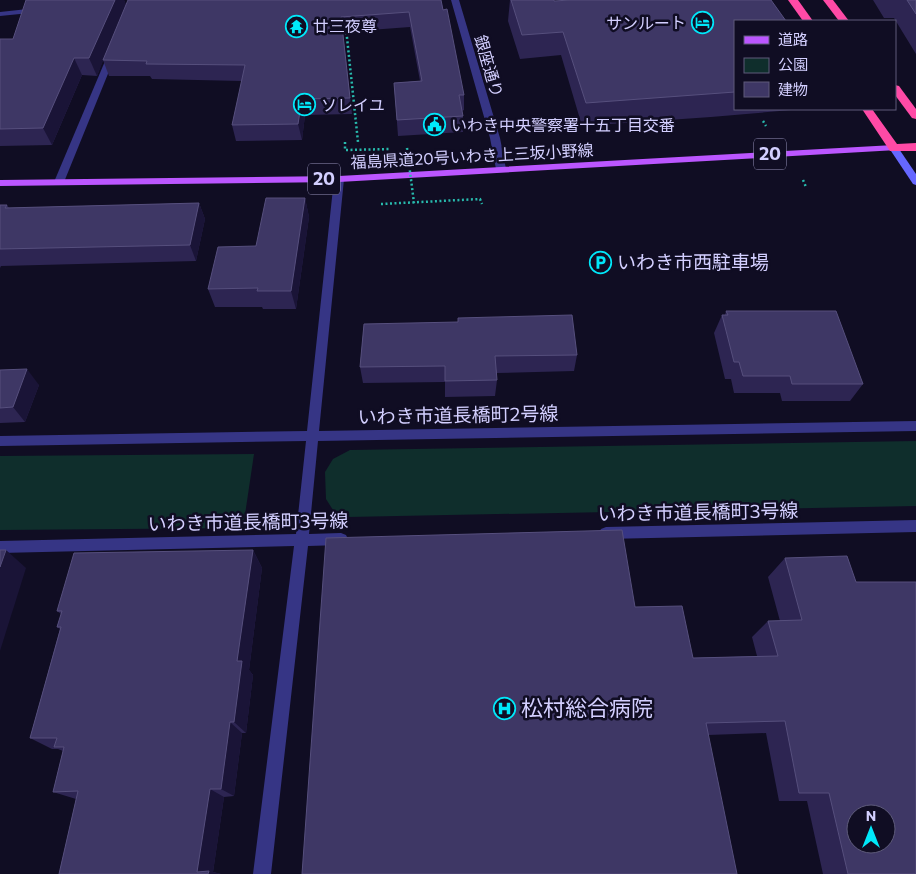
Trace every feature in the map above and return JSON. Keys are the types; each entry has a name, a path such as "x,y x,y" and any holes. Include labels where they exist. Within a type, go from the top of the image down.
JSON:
{"highway":[{"path":"793,0 807,20"},
{"path":"828,0 843,20"},
{"path":"896,89 916,116"},
{"path":"869,110 894,148 916,147"}],"main road":[{"name":"福島県道20号いわき上三坂小野線","path":"0,183 339,179 646,160 894,148"}],"street":[{"name":"銀座通り","path":"455,0 495,138 501,169"},
{"path":"0,14 48,9"},
{"path":"59,182 116,44"},
{"path":"894,148 916,182"},
{"path":"262,874 302,540 311,436 339,179"},
{"name":"いわき市道長橋町2号線","path":"0,441 916,426"},
{"name":"いわき市道長橋町3号線","path":"589,533 916,526"},
{"name":"いわき市道長橋町3号線","path":"0,547 351,538"}],"path":[{"path":"346,24 358,142"},
{"path":"763,121 766,126"},
{"path":"345,142 345,150 398,149"},
{"path":"406,148 414,203"},
{"path":"803,180 806,187"},
{"path":"375,204 480,200 482,204"}],"green space":[{"path":"916,441 916,506 348,517 333,510 326,499 325,472 333,459 350,450"},
{"path":"254,454 243,528 0,530 0,456"}],"building":[{"path":"26,0 115,0 89,58 74,58 43,128 0,129 0,39 13,39"},
{"path":"128,0 441,0 443,10 447,9 464,95 459,95 463,116 397,120 394,83 422,81 409,12 341,17 350,98 302,99 298,124 232,125 245,65 146,64 147,61 103,60"},
{"path":"511,0 771,0 785,20 734,20 734,92 586,103 563,32 522,35"},
{"path":"907,0 916,0 916,14"},
{"path":"266,198 305,198 291,291 257,291 258,288 208,289 218,247 256,246"},
{"path":"199,203 190,245 0,249 0,205 7,205 5,208"},
{"path":"726,311 836,311 863,384 792,384 790,376 743,376 739,362 734,362 722,315 728,315"},
{"path":"572,315 577,355 495,356 497,380 445,381 445,366 360,367 364,324 458,322 458,318"},
{"path":"27,369 13,407 0,408 0,370"},
{"name":"松村総合病院","path":"622,530 635,607 682,606 693,658 778,656 768,621 802,620 785,558 847,556 856,582 916,582 916,874 848,874 829,793 799,793 785,721 706,723 737,874 302,874 326,538"},
{"path":"0,550 6,550 0,567"},
{"path":"253,550 237,661 242,661 234,722 230,722 221,789 210,789 197,872 209,871 208,874 59,874 78,791 53,792 64,747 54,747 57,738 30,738 61,627 57,627 62,611 57,611 74,553"}],"place":[{"name":"サンルート","path":"702,23"},
{"name":"廿三夜尊","path":"297,26"},
{"name":"ソレイユ","path":"305,105"},
{"name":"いわき中央警察署十五丁目交番","path":"435,125"},
{"name":"いわき市西駐車場","path":"601,262"},
{"name":"松村総合病院","path":"505,708"}]}
